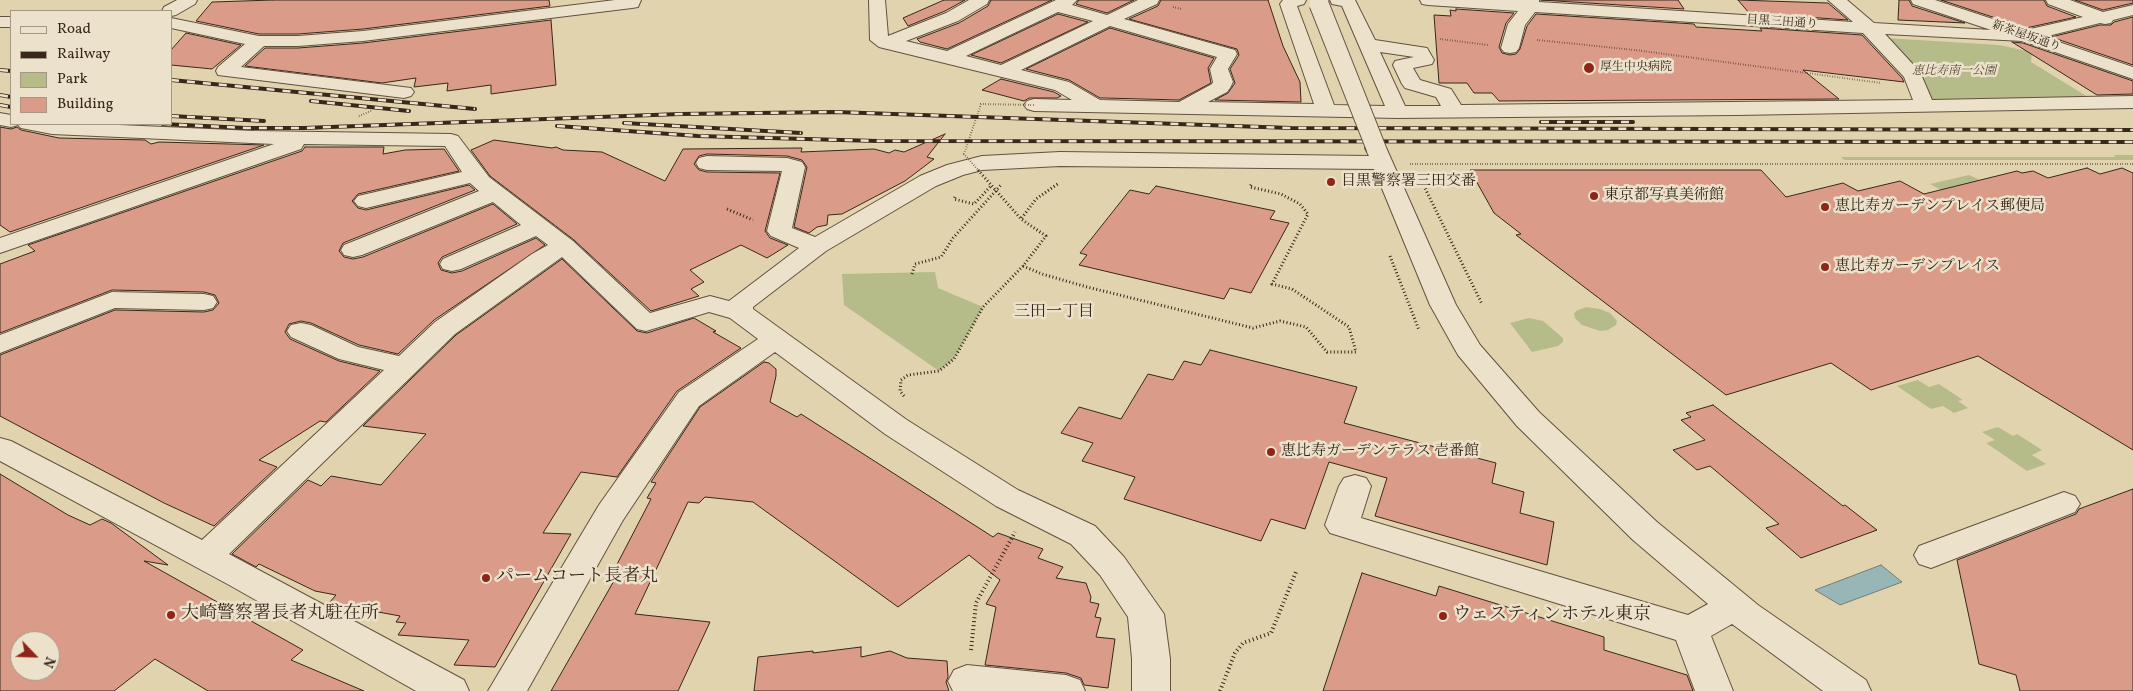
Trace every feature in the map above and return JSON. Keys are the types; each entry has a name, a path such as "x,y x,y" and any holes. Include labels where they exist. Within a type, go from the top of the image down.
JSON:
{"street":[{"path":"172,10 190,0"},
{"path":"172,23 259,41 298,41 362,36 632,3 633,0"},
{"path":"877,0 879,40 885,43 1062,86 1097,105"},
{"path":"885,43 952,17 981,0"},
{"path":"1002,72 1151,0"},
{"path":"1298,0 1288,4 1326,111"},
{"path":"1338,0 1349,3 1398,112"},
{"name":"目黒三田通り","path":"1428,0 1530,3 1697,17 1996,36 2025,36 2133,10"},
{"path":"1686,0 1697,17"},
{"path":"1836,0 1868,28 1904,65 1913,76 1922,97"},
{"name":"新茶屋坂通り","path":"1919,0 2133,73"},
{"path":"2054,0 2133,28"},
{"path":"1318,2 1379,156 1443,305 1468,349 1528,419 1645,532 1734,606 1852,691"},
{"path":"948,58 1063,3 1110,21 1228,54 1219,69 1223,82 1220,88 1182,108"},
{"path":"1510,48 1517,24 1530,3"},
{"path":"259,41 226,71 404,92"},
{"path":"1368,45 1421,52 1424,60 1402,65 1412,84 1444,93 1454,111"},
{"path":"1034,105 1398,112 1737,110 1922,97 2133,102"},
{"path":"34,125 52,128 309,138 451,140 481,182 564,246 646,323 680,311 710,304 739,312 776,341 896,427 999,493 1083,535 1112,566 1146,614 1151,659 1151,691"},
{"path":"0,246 309,138"},
{"path":"739,312 740,304 748,297 817,246 928,181 955,170 982,163 1060,159 1379,156"},
{"path":"707,163 787,165 794,167 779,232 817,246"},
{"path":"366,201 476,175"},
{"path":"353,250 495,193"},
{"path":"452,264 538,226"},
{"path":"205,557 445,328 541,259 564,246"},
{"path":"0,345 112,300 204,302"},
{"path":"301,330 349,353 405,366"},
{"path":"507,691 611,512 689,399 716,377 760,348 776,341"},
{"path":"1,450 205,557 450,691"},
{"path":"1355,486 1342,525 1691,630 1734,606"},
{"path":"1931,555 2064,504"},
{"path":"1691,630 1714,691"},
{"path":"967,681 1066,691"}],"path":[{"path":"1437,47 1439,39 1519,49 1527,39 1635,50 1922,97"},
{"path":"352,119 378,108 404,92"},
{"path":"904,398 900,391 901,380 908,375 939,371 954,359 983,307 1023,266 1046,236 1021,219 964,154 981,104 1034,105"},
{"path":"1379,156 2133,164"},
{"path":"978,173 987,171"},
{"path":"1420,176 1482,304"},
{"path":"912,274 915,264 941,257 954,238 1006,178"},
{"path":"1023,266 1087,288 1253,328 1280,321 1306,327 1327,352 1356,352 1349,327 1292,289 1272,284 1308,214 1300,204 1281,194 1250,186 1253,181"},
{"path":"1021,219 1036,199 1055,185 1063,182"},
{"path":"967,681 976,603 1016,530"},
{"path":"1220,691 1235,653 1243,643 1271,633 1296,572"}],"green space":[{"name":"恵比寿南一公園","path":"1886,38 1999,45 2032,52 2031,62 2088,97 1942,102 1930,98 1928,90 1921,79"},
{"path":"2114,155 2133,155 2133,160 1844,160 1841,157 2115,157"},
{"path":"1969,175 1980,180 1962,184 1952,196 1930,184"},
{"path":"935,272 938,288 983,307 954,359 939,371 844,305 842,274"},
{"path":"1586,307 1610,313 1617,321 1616,325 1608,330 1600,331 1582,325 1575,318 1574,314 1576,311"},
{"path":"1529,318 1543,321 1563,338 1563,342 1558,346 1532,352 1510,323"},
{"path":"1918,380 1929,387 1939,384 1963,400 1958,401 1968,408 1954,413 1943,406 1931,409 1897,386"},
{"path":"1998,427 2013,436 2017,434 2042,450 2032,455 2046,464 2027,471 1986,443 1995,440 1982,432"}],"water":[{"path":"1881,565 1902,582 1840,605 1815,590"}],"building":[{"path":"273,0 549,0 550,6 363,29 298,34 259,34 196,21 212,2"},
{"path":"944,0 965,0 945,11 908,26 903,18"},
{"path":"991,0 1052,0 947,49 920,42 917,39 959,23 988,6"},
{"path":"1079,0 1134,0 1107,13 1076,4"},
{"path":"1161,0 1268,0 1283,46 1300,82 1301,102 1215,100 1228,93 1235,83 1230,69 1239,55 1237,49 1129,19 1158,6"},
{"path":"1541,0 1678,0 1684,9"},
{"path":"1738,0 1828,3 1848,20 1749,13"},
{"path":"1899,0 1909,0 1912,6 1965,23 1898,20"},
{"path":"1941,0 2044,0 2047,6 2076,17 2026,28"},
{"path":"2075,0 2133,0 2133,3 2103,10"},
{"path":"1456,9 1514,13 1506,23 1499,47 1502,53 1510,55 1516,54 1520,49 1527,26 1536,14 1694,24 1696,27 1762,31 1760,28 1862,35 1904,82 1803,70 1839,99 1499,101 1492,93 1474,93 1467,83 1439,83 1434,15 1451,16 1450,10 1456,11"},
{"path":"1058,14 1088,22 1001,63 971,55"},
{"path":"2133,17 2133,65 2051,37 2100,25 2111,25 2114,22"},
{"path":"551,20 556,85 491,94 491,85 447,91 448,83 414,87 416,78 382,83 245,66 265,48 298,48 363,43"},
{"path":"1110,28 1214,58 1208,68 1211,83 1179,100 1100,98 1069,80 1026,69"},
{"path":"186,33 241,45 212,69 172,65 172,49"},
{"path":"2012,42 2023,43 2133,81 2133,94 2097,95"},
{"path":"1001,79 1054,92 1061,96 1057,98 1029,98 1024,101 982,90"},
{"path":"0,127 11,129 17,127 21,130 59,138 145,140 151,144 159,142 264,145 10,232 0,225"},
{"path":"945,134 927,157 934,159 905,181 842,214 828,215 827,225 817,227 809,233 794,227 807,167 802,160 787,156 707,154 699,156 694,164 699,170 707,172 780,173 765,231 770,238 788,245 767,258 741,245 690,270 704,282 691,289 699,296 651,311 574,240 490,176 471,150 494,140 556,147 563,150 602,152 665,181 683,149 802,148 801,152 874,149 889,153 895,150 904,152"},
{"path":"305,147 384,147 383,154 405,150 444,149 459,171 358,194 352,201 358,208 366,210 469,185 475,190 343,243 339,251 344,257 353,259 363,257 493,204 517,224 442,257 438,263 441,270 452,273 462,271 536,238 545,245 434,320 398,354 359,345 311,323 301,321 289,324 285,332 290,339 339,361 380,371 326,422 320,421 259,460 277,467 214,526 164,503 0,416 0,355 115,310 204,312 213,310 219,303 215,295 204,292 112,290 0,333 0,264 35,251 28,245 302,151"},
{"name":"恵比寿ガーデンプレイス","path":"2087,168 2100,174 2122,168 2133,173 2133,450 1978,356 1871,390 1831,363 1726,395 1516,235 1521,234 1494,213 1470,170 1761,170 1786,197 1843,183 1858,191 1900,181 1924,194 2017,171 2022,173 2033,171 2048,178"},
{"path":"1156,186 1275,211 1270,219 1289,223 1251,293 1230,288 1224,299 1079,265 1087,255 1080,253 1130,190 1149,194"},
{"path":"562,259 637,331 647,333 694,318 716,331 713,332 741,348 677,391 617,477 581,472 543,533 571,534 495,667 454,665 469,640 398,635 406,623 396,622 400,616 329,603 336,595 315,591 259,564 256,567 232,554 308,480 321,486 331,476 381,485 426,434 363,426 456,335"},
{"name":"恵比寿ガーデンテラス 壱番館","path":"1210,350 1357,387 1344,423 1496,463 1492,483 1524,492 1520,513 1554,522 1547,565 1375,516 1387,478 1329,462 1305,529 1271,519 1261,541 1124,499 1135,477 1082,461 1093,443 1061,433 1079,407 1121,419 1148,374 1173,380 1184,361 1201,365"},
{"path":"764,362 769,363 776,369 770,402 797,417 801,414 993,537 998,533 1043,549 1038,558 1063,567 1056,578 1086,583 1091,597 1090,602 1099,604 1095,617 1101,618 1096,637 1115,639 1108,688 1084,685 1081,678 1066,673 985,665 996,607 986,604 1000,580 969,555 898,607 753,502 705,497 699,503 688,502 635,614 710,622 678,691 551,691 619,572 613,572 651,499 647,498 656,483 651,482 700,407"},
{"path":"1713,405 1843,506 1845,505 1877,530 1801,558 1766,528 1779,524 1710,466 1697,470 1673,450 1705,440 1681,420 1691,417 1686,413"},
{"path":"0,474 68,515 90,525 102,519 111,523 168,565 144,561 303,650 291,660 364,691 208,691 155,659 114,691 0,691"},
{"path":"2133,489 2133,691 2020,691 2016,675 1979,664 1957,560 2076,514 2079,509"},
{"name":"ウェスティンホテル東京","path":"1362,573 1436,596 1439,586 1604,637 1604,650 1687,675 1693,691 1323,691"},
{"path":"861,647 861,657 890,651 907,658 947,661 948,677 946,682 949,691 754,691 758,657"}],"railway":[{"path":"0,70 10,71"},
{"path":"172,80 475,109"},
{"path":"0,95 10,97"},
{"path":"311,101 409,111"},
{"path":"0,105 10,107"},
{"path":"172,124 246,128 304,128 680,114 836,112 1291,128 2133,130"},
{"path":"172,116 264,121"},
{"path":"1541,122 1633,122"},
{"path":"624,123 801,133"},
{"path":"557,126 698,136 877,141 2133,142"}],"place":[{"name":"厚生中央病院","path":"1589,68"},
{"name":"目黒警察署三田交番","path":"1331,182"},
{"name":"東京都写真美術館","path":"1594,196"},
{"name":"恵比寿ガーデンプレイス郵便局","path":"1825,207"},
{"name":"恵比寿ガーデンプレイス","path":"1825,267"},
{"name":"恵比寿ガーデンテラス 壱番館","path":"1271,452"},
{"name":"パームコート長者丸","path":"486,578"},
{"name":"大崎警察署長者丸駐在所","path":"171,615"},
{"name":"ウェスティンホテル東京","path":"1443,616"}],"district":[{"name":"三田一丁目","path":"1054,313"}]}
